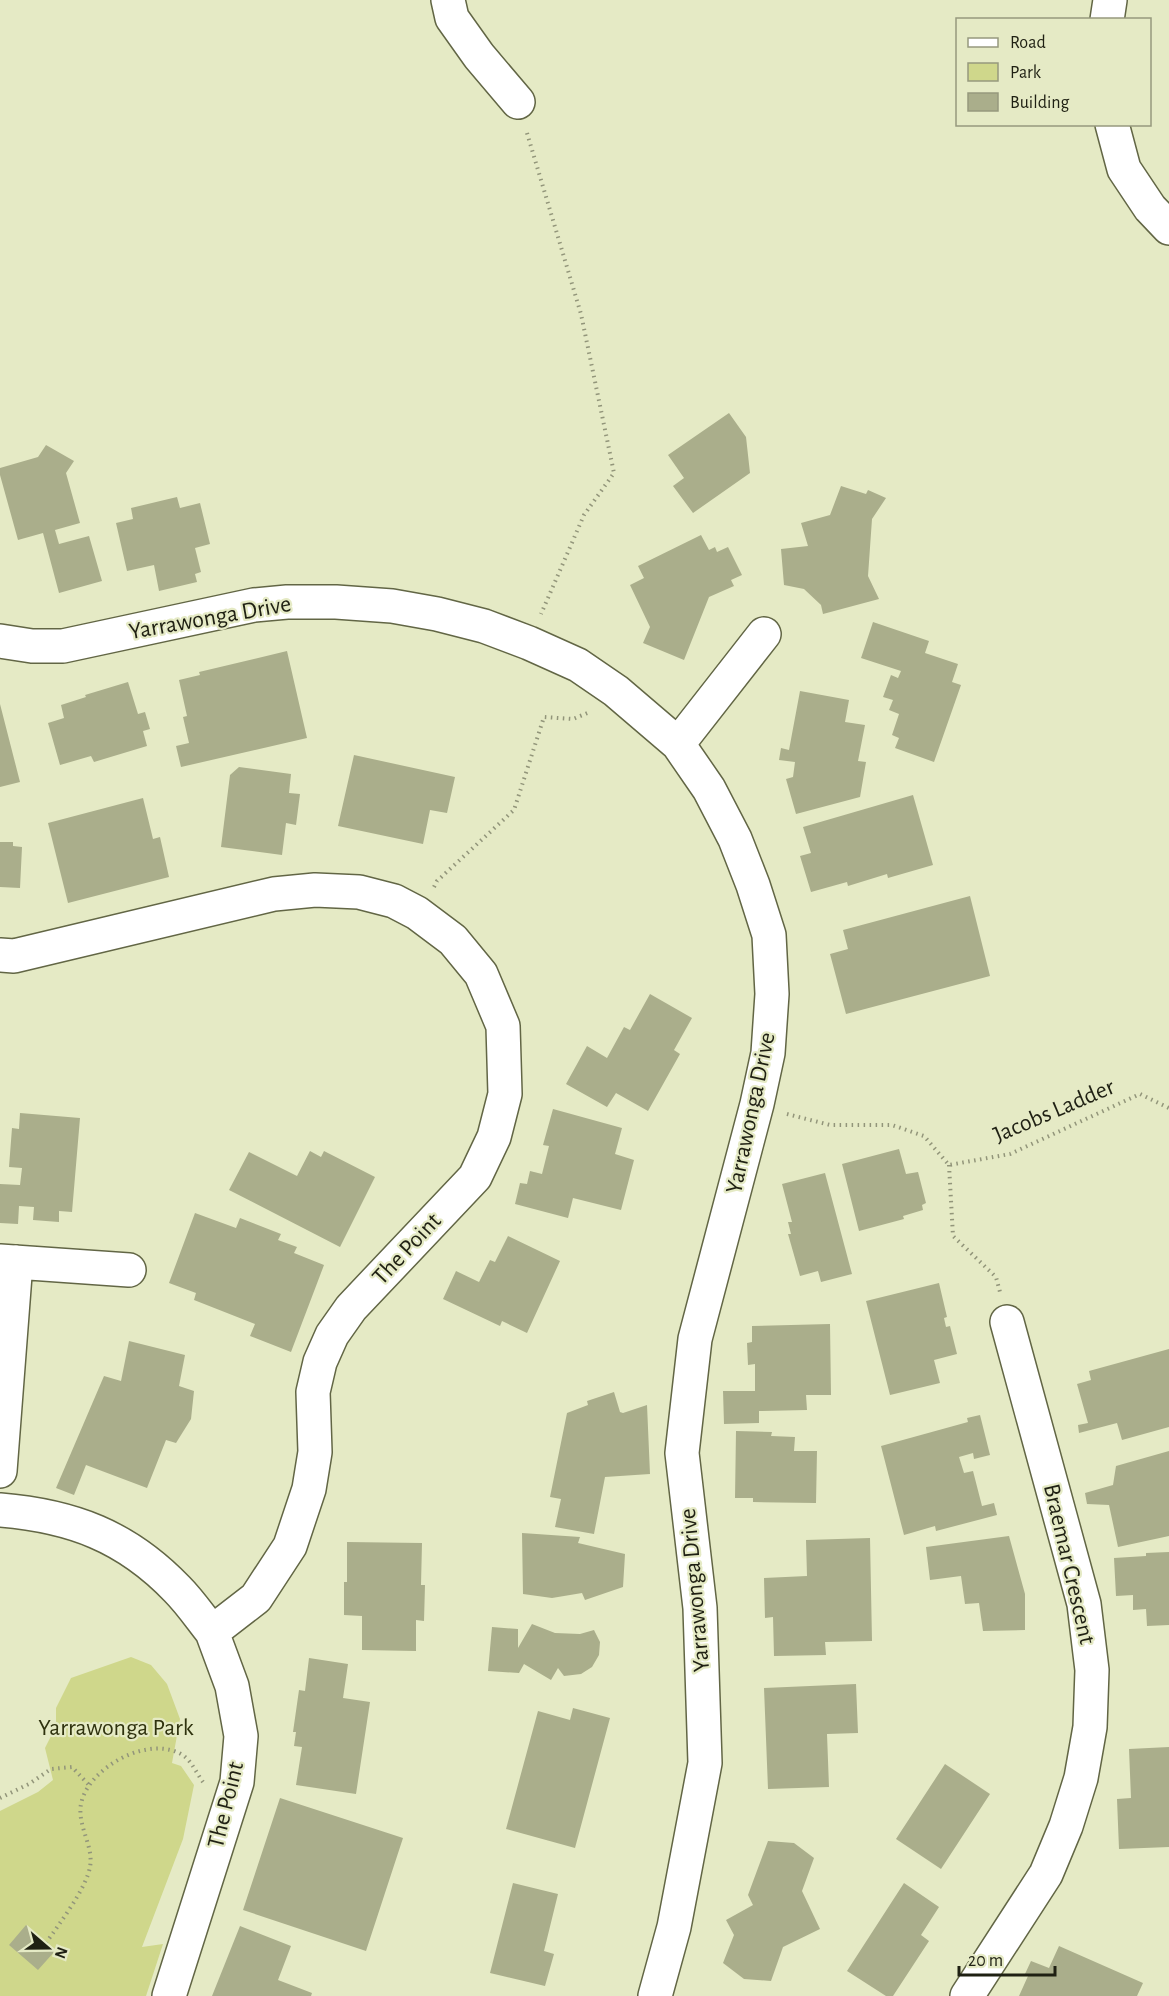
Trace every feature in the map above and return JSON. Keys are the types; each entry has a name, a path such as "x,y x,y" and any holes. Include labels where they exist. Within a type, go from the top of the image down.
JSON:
{"street":[{"path":"448,0 452,18 479,56 518,102"},
{"path":"1107,18 1110,0"},
{"path":"1113,126 1124,169 1150,208 1169,228"},
{"name":"Yarrawonga Drive","path":"0,641 32,646 63,646 254,605 288,602 336,602 392,606 484,626 529,642 578,664 616,691 678,744 709,789 735,838 769,935 772,994 768,1053 757,1104 695,1339 682,1453 700,1608 705,1763 674,1927 655,1996"},
{"path":"678,744 764,634"},
{"name":"The Point","path":"0,955 14,956 274,894 315,890 359,891 394,901 417,913 453,940 481,974 503,1026 505,1094 494,1137 475,1177 351,1308 332,1335 320,1362 313,1392 315,1452 309,1490 290,1546 256,1598 212,1632 232,1686 241,1736 237,1782 168,1996"},
{"path":"0,1471 8,1261 129,1270"},
{"name":"Braemar Crescent","path":"967,1996 1046,1874 1066,1826 1081,1778 1090,1727 1092,1670 1084,1604 1007,1322"},
{"path":"0,1510 64,1520 105,1534 142,1558 169,1581 212,1632"}],"path":[{"path":"518,102 581,314 614,473 584,515 529,642"},
{"path":"417,913 437,881 514,810 544,717 573,719 592,711 616,691"},
{"name":"Jacobs Ladder","path":"948,1165 1010,1154 1140,1094 1169,1108"},
{"path":"757,1104 830,1125 892,1125 924,1136 948,1165 953,1236 996,1277 1007,1322"},
{"path":"46,1943 81,1888 90,1868 90,1856 80,1816 83,1795 88,1785 103,1770 142,1750 162,1748 175,1752 189,1761 206,1787 232,1798"},
{"path":"0,1798 29,1784 51,1769 72,1767 88,1785"}],"green space":[{"name":"Yarrawonga Park","path":"131,1657 151,1665 167,1684 180,1719 172,1763 181,1766 194,1785 183,1839 142,1947 163,1944 146,1996 0,1996 0,1811 38,1792 53,1780 45,1748 56,1726 56,1708 71,1678"}],"building":[{"path":"729,413 746,437 750,473 693,513 673,486 684,478 668,455"},
{"path":"46,445 74,461 66,473 80,523 55,530 59,544 89,536 102,581 59,593 43,533 18,540 0,475 0,468 38,457"},
{"path":"841,486 866,494 868,490 886,498 872,519 868,576 879,599 823,614 821,605 804,589 784,585 781,549 808,546 801,523 830,515"},
{"path":"177,497 180,508 200,503 210,544 195,548 201,572 195,574 197,582 159,591 154,565 127,571 116,523 133,519 131,508"},
{"path":"701,535 709,550 715,547 717,552 728,547 742,575 731,580 734,586 709,597 684,660 643,643 650,627 630,585 644,578 638,566"},
{"path":"873,622 929,641 925,653 958,664 952,682 961,685 934,762 895,748 899,738 892,735 899,714 889,710 893,700 883,697 891,675 898,678 901,671 861,658"},
{"path":"287,651 307,738 181,767 176,746 189,743 183,717 187,716 179,680 200,675 199,672"},
{"path":"128,682 138,714 145,712 150,729 143,731 147,746 94,762 91,756 60,765 48,723 64,718 61,705"},
{"path":"800,691 849,700 845,722 865,725 858,761 866,762 860,797 796,814 786,779 793,777 795,762 779,760 781,748 789,750"},
{"path":"0,704 20,782 0,787"},
{"path":"354,755 455,777 447,813 430,810 423,844 338,826"},
{"path":"239,767 291,774 289,793 300,794 296,825 286,823 282,855 221,847 230,775"},
{"path":"913,795 933,865 888,878 887,874 848,886 847,882 811,892 800,856 811,853 803,827"},
{"path":"143,798 153,839 160,837 169,877 68,903 48,823"},
{"path":"0,842 13,842 13,846 22,847 20,888 0,887"},
{"path":"970,896 990,976 846,1014 830,954 848,949 843,930"},
{"path":"650,994 692,1018 674,1050 680,1054 648,1111 616,1093 607,1107 566,1084 587,1046 607,1058 624,1027 630,1030"},
{"path":"553,1109 622,1128 615,1154 634,1160 621,1210 573,1198 568,1218 515,1204 520,1183 527,1184 530,1171 542,1174 549,1146 543,1145"},
{"path":"20,1113 80,1118 72,1212 59,1211 59,1222 33,1220 34,1207 19,1206 18,1224 0,1223 0,1184 20,1185 22,1168 9,1167 12,1128 19,1129"},
{"path":"899,1149 906,1174 918,1172 926,1203 922,1205 923,1210 903,1216 904,1219 859,1231 842,1164"},
{"path":"310,1151 321,1157 324,1151 375,1177 340,1247 229,1190 249,1152 297,1176"},
{"path":"825,1173 852,1274 821,1282 818,1271 800,1276 788,1234 791,1234 788,1222 792,1222 782,1184"},
{"path":"195,1213 236,1228 240,1218 281,1234 278,1240 297,1247 294,1253 324,1265 291,1352 250,1336 255,1324 194,1300 196,1293 169,1283"},
{"path":"508,1236 560,1261 527,1333 502,1321 500,1326 443,1299 456,1271 479,1282 490,1260 495,1262"},
{"path":"939,1283 947,1317 944,1318 946,1327 950,1326 957,1354 934,1360 940,1383 890,1395 866,1301"},
{"path":"830,1324 831,1395 806,1395 807,1410 759,1411 759,1423 724,1424 723,1391 755,1391 755,1364 748,1365 747,1343 752,1342 752,1326"},
{"path":"129,1341 185,1355 179,1386 194,1391 191,1419 176,1443 166,1440 147,1488 86,1465 74,1495 56,1488 104,1376 121,1381"},
{"path":"1169,1349 1169,1427 1122,1440 1117,1423 1079,1433 1078,1425 1088,1423 1077,1384 1091,1380 1089,1371"},
{"path":"614,1392 620,1412 647,1405 650,1474 605,1477 594,1534 555,1527 561,1499 550,1497 567,1413 588,1405 587,1401"},
{"path":"980,1415 990,1455 974,1459 973,1453 959,1457 964,1473 973,1471 982,1506 994,1503 997,1515 936,1531 935,1526 904,1535 881,1446 968,1422 967,1418"},
{"path":"736,1431 772,1432 771,1436 795,1437 794,1451 817,1451 816,1503 753,1502 753,1498 735,1498"},
{"path":"1169,1451 1169,1536 1118,1547 1109,1505 1087,1504 1085,1493 1113,1485 1116,1466"},
{"path":"522,1533 580,1537 578,1543 625,1554 623,1587 585,1600 582,1593 552,1598 523,1594"},
{"path":"1009,1536 1025,1594 1025,1630 983,1631 979,1603 965,1604 961,1576 930,1580 926,1547"},
{"path":"870,1538 872,1641 825,1642 826,1655 774,1656 773,1617 765,1618 764,1578 807,1576 806,1540"},
{"path":"347,1542 422,1543 421,1585 425,1585 424,1621 416,1620 416,1651 362,1650 362,1616 344,1615"},
{"path":"1169,1552 1169,1625 1147,1626 1146,1609 1133,1610 1133,1595 1116,1596 1114,1558"},
{"path":"532,1624 555,1633 580,1634 594,1630 600,1642 599,1655 592,1667 581,1674 564,1676 558,1668 551,1680 524,1664 519,1673 488,1671 492,1627 518,1629 518,1648"},
{"path":"309,1658 348,1664 343,1698 370,1702 356,1794 296,1785 302,1747 294,1746 296,1732 293,1732 299,1690 305,1691"},
{"path":"856,1684 858,1733 827,1734 829,1787 768,1789 764,1688"},
{"path":"573,1708 610,1718 575,1848 506,1829 538,1711 570,1720"},
{"path":"1169,1747 1169,1847 1119,1849 1117,1799 1131,1798 1129,1749"},
{"path":"945,1764 990,1794 941,1869 896,1839"},
{"path":"280,1798 403,1838 366,1951 243,1910"},
{"path":"768,1841 794,1843 814,1858 802,1891 820,1929 783,1947 771,1981 744,1979 723,1963 734,1935 726,1920 753,1905 748,1895"},
{"path":"513,1883 558,1894 544,1951 554,1954 545,1986 490,1973"},
{"path":"904,1883 939,1907 921,1935 929,1941 893,1996 886,1996 847,1971"},
{"path":"26,1925 55,1951 38,1970 9,1945"},
{"path":"240,1926 291,1946 278,1980 312,1993 311,1996 212,1996"},
{"path":"1059,1946 1143,1983 1137,1996 1019,1996 1028,1976 1025,1974 1031,1961 1049,1968"}]}
